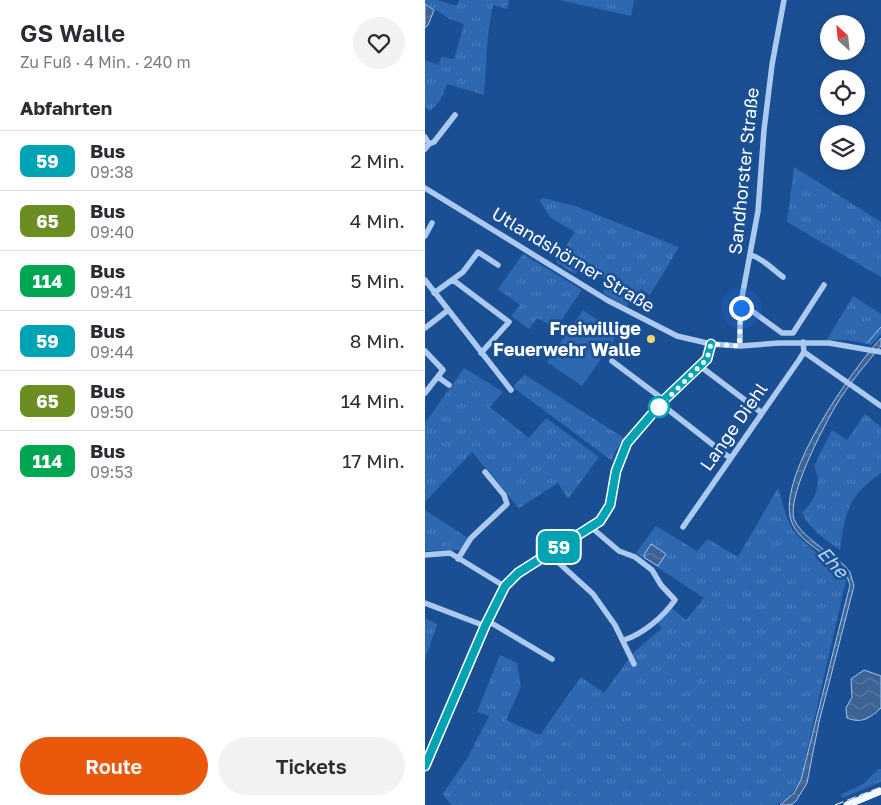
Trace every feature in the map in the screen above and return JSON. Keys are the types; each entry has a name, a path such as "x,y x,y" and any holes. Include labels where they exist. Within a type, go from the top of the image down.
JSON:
{"main road":[{"path":"847,805 881,791"}],"street":[{"name":"Sandhorster Straße","path":"739,346 741,308 758,211 771,74 784,0"},
{"path":"425,137 427,147 434,142 455,115"},
{"name":"Utlandshörner Straße","path":"425,188 648,323 682,338 711,344 739,346 803,342 829,343 881,352"},
{"path":"425,236 432,224"},
{"path":"434,293 463,272 478,252 498,265"},
{"path":"751,255 765,260 771,268 783,277"},
{"path":"425,280 447,311 511,390"},
{"path":"453,280 509,322 481,352"},
{"path":"741,308 752,311 782,334 793,333 824,285"},
{"path":"425,328 447,311"},
{"path":"803,342 804,352 881,406"},
{"path":"425,766 486,623 505,586 518,573 548,553 592,528 600,521 610,505 621,454 627,443 663,402 707,359 711,344"},
{"path":"425,351 442,368 439,377 425,393"},
{"name":"Lange Diehl","path":"683,528 804,352"},
{"path":"612,361 731,458"},
{"path":"701,366 762,413"},
{"path":"439,377 449,385"},
{"path":"459,559 471,538 507,504 505,495 485,472"},
{"path":"592,528 619,551 635,557 652,570 661,585 675,600 654,622 637,635 624,640"},
{"path":"425,555 450,553 505,586"},
{"path":"548,553 593,594 624,640 635,664"},
{"path":"425,603 486,623 552,659"}],"green space":[{"path":"425,0 437,0 457,6 459,0 494,0 488,34 484,95 447,84 440,101 430,111 425,107 425,60 439,65 441,57 454,59 464,24 450,19 425,3"},
{"path":"494,0 509,0 507,9 493,5"},
{"path":"560,0 634,0 631,16"},
{"path":"794,167 881,222 881,277 787,222"},
{"path":"543,198 575,206 679,247 650,295 641,289 626,306 603,293 609,282 583,264 575,274 556,262 575,232 551,218 539,200"},
{"path":"523,254 582,290 556,328 537,318 529,329 511,316 520,305 498,289"},
{"path":"853,296 881,314 881,335 871,345 849,340 827,340"},
{"path":"583,310 618,334 582,386 547,362"},
{"path":"464,368 503,392 490,407 529,438 546,418 599,457 568,499 558,483 519,508 472,452 425,502 425,423"},
{"path":"525,375 624,438 615,452 612,461 514,388 514,385"},
{"path":"865,414 881,427 881,473 861,489 850,506 846,515 840,550 823,538 805,519 802,513 814,497 818,486 817,473 814,466 832,430 847,440"},
{"path":"778,488 785,513 793,530 846,580 800,782 787,799 776,805 451,805 443,794 468,757 489,716 477,712 500,655 517,663 521,687 506,720 540,735 581,677 604,693 633,653 662,628 658,623 672,608 686,620 704,598 636,553 656,526 697,551 708,539 738,557"},
{"path":"425,510 468,538 461,550 425,551"},
{"path":"425,618 437,624 425,660"},
{"path":"878,769 881,769 881,782 842,798 842,794 863,784"}],"water":[{"path":"425,4 434,10 425,28"},
{"path":"881,338 881,346 851,383 830,417 807,462 793,508 794,519 797,525 809,538 844,565 850,572 854,586 819,722 807,783 796,801 791,805 780,805 794,793 801,780 850,585 840,567 806,541 793,525 789,506 793,483 818,428 852,375"},
{"path":"651,544 666,554 658,566 645,558 644,555"},
{"path":"864,670 881,676 881,708 866,719 852,720 847,718 846,708 852,697 851,679"}],"waterway":[{"path":"868,342 881,327"}],"railway":[{"path":"835,805 881,787"}],"bus line":[{"name":"59","path":"425,766 485,626 505,586 518,573 592,528 600,521 610,505 616,471 621,454 627,443 664,400 707,359 711,344"}],"place":[{"name":"Freiwillige Feuerwehr Walle","path":"651,339"}],"route":[{"path":"659,407 707,359 711,344 739,346 741,308"}],"water label":[{"name":"Ehe","path":"833,562"}]}
